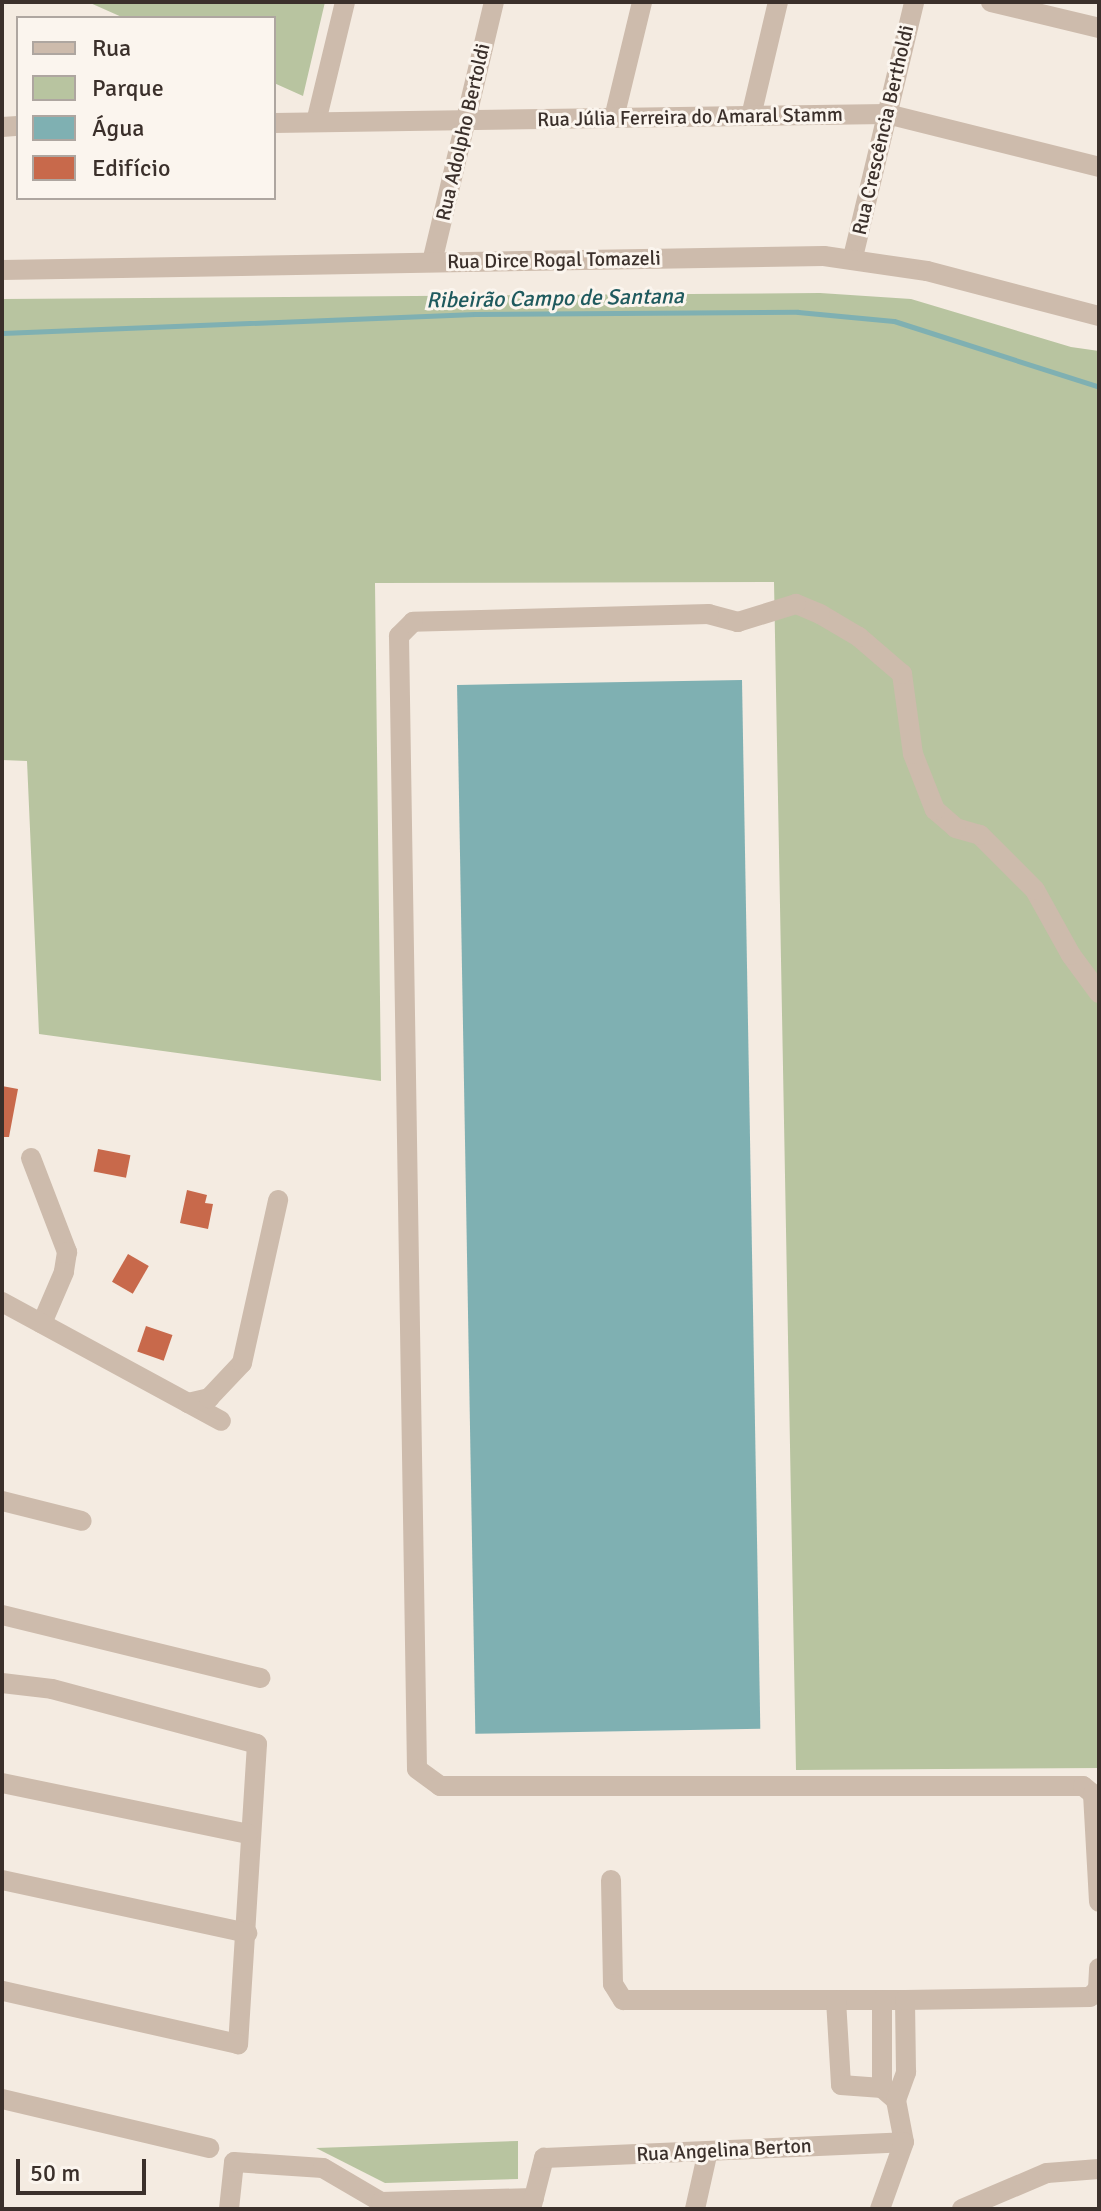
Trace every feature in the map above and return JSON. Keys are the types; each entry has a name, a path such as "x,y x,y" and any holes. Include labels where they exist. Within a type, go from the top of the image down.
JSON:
{"street":[{"path":"316,122 345,2"},
{"name":"Rua Adolpho Bertoldi","path":"432,262 494,2"},
{"path":"614,118 642,2"},
{"path":"751,116 778,2"},
{"name":"Rua Crescência Bertholdi","path":"853,257 914,2"},
{"path":"991,2 1099,28"},
{"name":"Rua Júlia Ferreira do Amaral Stamm","path":"276,123 887,114 1099,167"},
{"name":"Rua Dirce Rogal Tomazeli","path":"2,270 853,257 927,271 1099,316"},
{"path":"1099,993 1035,890 980,835 956,828 935,810 913,754 902,674 859,637 820,614 796,604 738,622 709,614 413,622 399,636 417,1769 440,1786 1083,1786 1093,1794 1099,1902"},
{"path":"31,1158 67,1252 64,1272 42,1323"},
{"path":"188,1403 209,1398 242,1363 278,1200"},
{"path":"2,1302 221,1421"},
{"path":"2,1501 82,1521"},
{"path":"2,1615 260,1678"},
{"path":"2,1683 52,1689 257,1744 248,1834 247,1933 238,2044 2,1991"},
{"path":"2,1783 248,1834"},
{"path":"2,1880 247,1933"},
{"path":"611,1880 613,1984 623,2000 1090,1997 1098,1989 1099,1968"},
{"path":"836,2000 838,2080 846,2088 889,2094"},
{"path":"881,2209 904,2142 889,2094 882,2000"},
{"path":"889,2094 906,2072 905,2000"},
{"path":"2,2099 209,2148"},
{"name":"Rua Angelina Berton","path":"533,2204 544,2158 904,2142"},
{"path":"695,2209 708,2151"},
{"path":"229,2209 234,2162 323,2168 381,2202 533,2204"},
{"path":"962,2209 1047,2173 1099,2169"}],"green space":[{"path":"88,2 325,2 303,96 276,84 276,16 120,16"},
{"path":"820,293 911,299 1071,347 1099,351 1099,1768 796,1770 774,582 375,583 381,1081 39,1034 27,761 2,760 2,299"},
{"path":"518,2141 518,2179 385,2183 316,2148"}],"water":[{"path":"742,680 760,1729 475,1734 457,685"}],"building":[{"path":"2,1086 18,1089 9,1137 2,1137"},
{"path":"98,1149 130,1155 126,1178 94,1172"},
{"path":"187,1190 207,1195 205,1203 213,1204 208,1229 180,1223"},
{"path":"128,1254 149,1266 133,1294 112,1282"},
{"path":"146,1326 172,1335 164,1361 137,1352"}],"waterway":[{"name":"Ribeirão Campo de Santana","path":"2,333 475,314 798,312 894,321 1099,387"}]}
